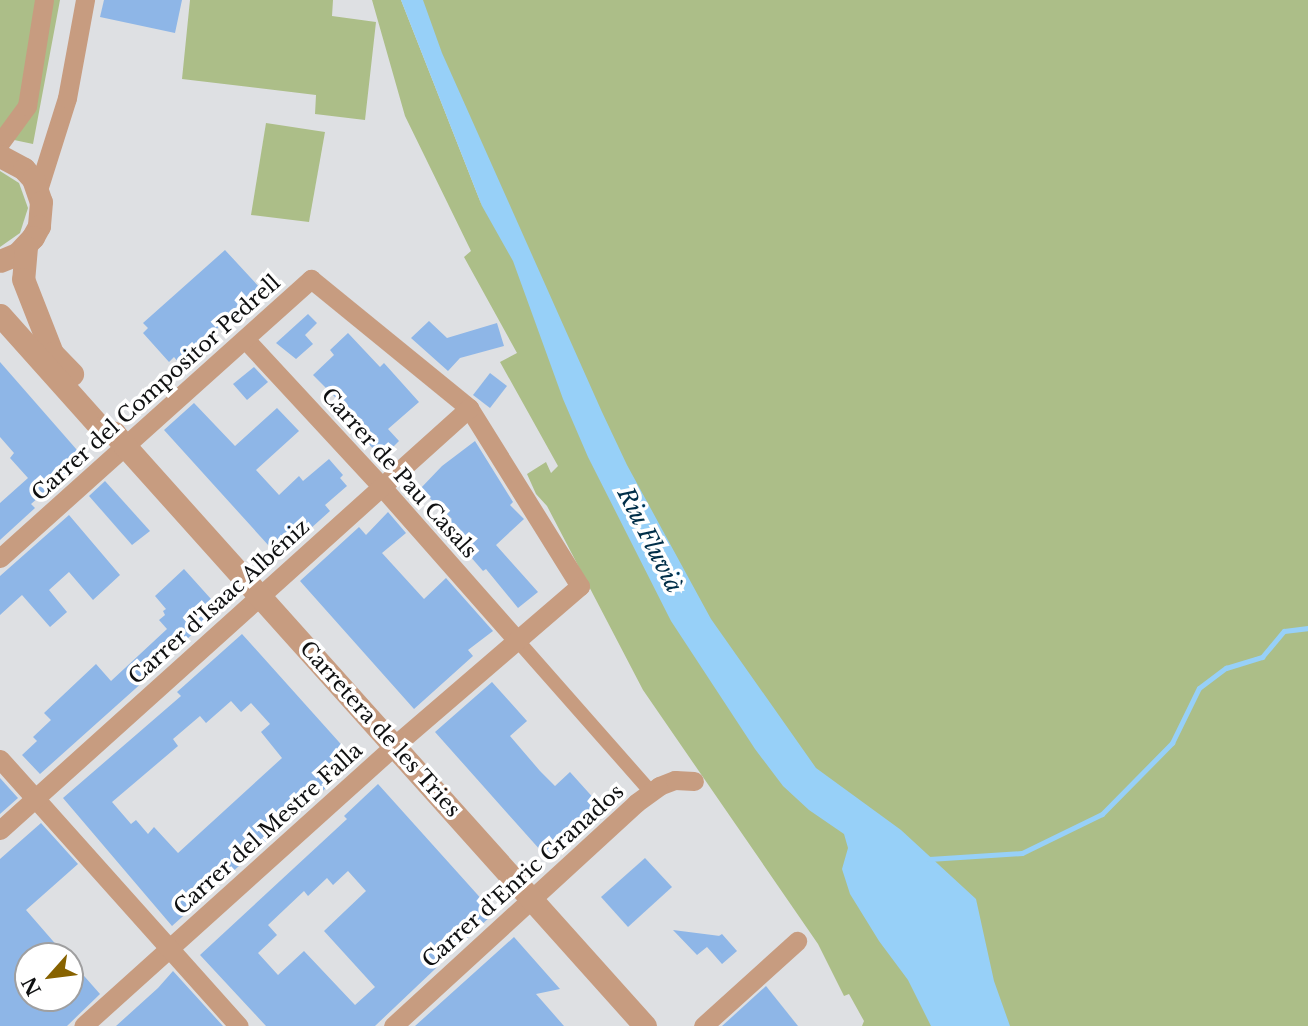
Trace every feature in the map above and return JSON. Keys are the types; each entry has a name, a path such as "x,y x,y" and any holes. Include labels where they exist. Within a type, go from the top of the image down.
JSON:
{"street":[{"path":"0,143 27,106 44,0"},
{"path":"0,261 26,247 41,215 38,191 67,98 85,0"},
{"path":"0,156 24,169 38,191"},
{"name":"Carretera de les Tries","path":"26,247 23,279 52,353 113,419 120,439"},
{"name":"Carrer del Compositor Pedrell","path":"0,558 120,439 245,339 311,279 469,408"},
{"name":"Carretera de les Tries","path":"0,315 101,428 120,439 645,1026"},
{"name":"Carrer de Pau Casals","path":"245,339 382,486 517,640"},
{"name":"Carrer d'Isaac Albéniz","path":"0,830 469,408"},
{"name":"Carrer del Mestre Falla","path":"83,1026 394,746 580,586 469,408"},
{"path":"517,640 650,792"},
{"path":"0,759 239,1026"},
{"name":"Carrer d'Enric Granados","path":"393,1026 650,792 676,780 694,781"},
{"path":"703,1026 797,941"}],"green space":[{"path":"0,0 60,0 33,144 0,137"},
{"path":"190,0 333,0 332,16 376,22 365,120 315,114 316,95 182,79"},
{"path":"372,0 401,0 482,206 416,0 1308,0 1308,1026 862,1026 864,1021 849,994 844,996 818,944 643,690 547,506 536,494 527,474 546,462 551,473 558,466 500,362 517,353 464,257 471,251 405,116"},
{"path":"266,123 325,132 309,222 251,215"},
{"path":"0,171 19,183 28,208 20,233 0,247"}],"water":[{"name":"Riu Fluvià","path":"401,0 423,0 442,53 602,412 627,465 711,619 816,768 901,830 976,899 994,981 1010,1026 931,1026 908,980 879,941 850,894 842,869 848,848 844,834 809,810 783,786 755,749 671,621 588,457 563,399 513,261 482,206"}],"building":[{"path":"104,0 182,0 175,33 100,17"},
{"path":"225,250 261,289 179,363 174,357 169,362 143,333 148,328 143,323"},
{"path":"308,314 317,323 305,335 313,344 296,359 276,343"},
{"path":"429,321 447,338 497,323 504,346 460,358 448,371 411,338"},
{"path":"348,333 380,367 384,363 419,402 388,429 399,441 382,458 362,437 365,433 340,402 313,375 334,355 330,350"},
{"path":"0,362 84,458 31,504 35,508 0,540 0,503 28,478 10,458 14,453 0,437"},
{"path":"254,367 268,382 247,400 233,384"},
{"path":"490,373 507,386 490,408 473,395"},
{"path":"194,403 235,446 277,408 299,431 256,470 279,495 299,476 303,481 329,459 343,475 340,478 347,486 325,505 330,511 279,557 164,430"},
{"path":"475,441 513,502 510,505 524,519 496,545 538,592 518,608 486,569 483,571 469,555 471,553 446,524 452,519 420,489 442,466"},
{"path":"105,481 150,531 132,545 89,496"},
{"path":"388,512 406,533 382,553 424,599 446,578 493,631 468,650 473,656 414,709 300,581 359,527 366,535"},
{"path":"69,515 120,575 93,600 69,572 49,590 67,612 50,627 22,595 0,615 0,576"},
{"path":"184,569 220,609 175,650 172,647 149,666 154,672 40,774 22,755 37,741 33,737 51,720 44,713 96,664 111,681 167,629 159,620 165,615 163,611 166,609 155,596"},
{"path":"242,634 356,761 172,926 63,798 181,696 177,692","holes":["231,701 241,712 251,703 270,724 261,732 282,758 178,853 154,827 148,834 136,820 131,824 112,802 178,746 173,739 200,716 206,723"]},
{"path":"492,682 527,721 510,736 540,771 555,786 570,772 606,812 550,861 435,732"},
{"path":"0,778 18,798 0,814"},
{"path":"378,784 494,913 375,1026 266,1026 200,955 347,819 344,816","holes":["348,871 366,891 324,931 375,987 355,1005 304,951 278,975 258,953 277,935 268,925 304,891 308,896 327,878 333,885"]},
{"path":"41,823 78,864 26,910 54,942 14,942 14,1012 81,1012 67,1026 0,1026 0,859"},
{"path":"645,858 672,887 628,927 601,897"},
{"path":"673,930 719,936 722,934 737,951 722,964 707,947 697,955"},
{"path":"514,937 560,989 536,994 564,1026 415,1026"},
{"path":"173,971 223,1026 116,1026 158,988"},
{"path":"84,976 100,994 84,1010"},
{"path":"766,986 798,1026 722,1026"}],"waterway":[{"path":"929,859 1022,853 1102,814 1172,743 1199,688 1226,668 1262,657 1284,631 1308,628"}]}
